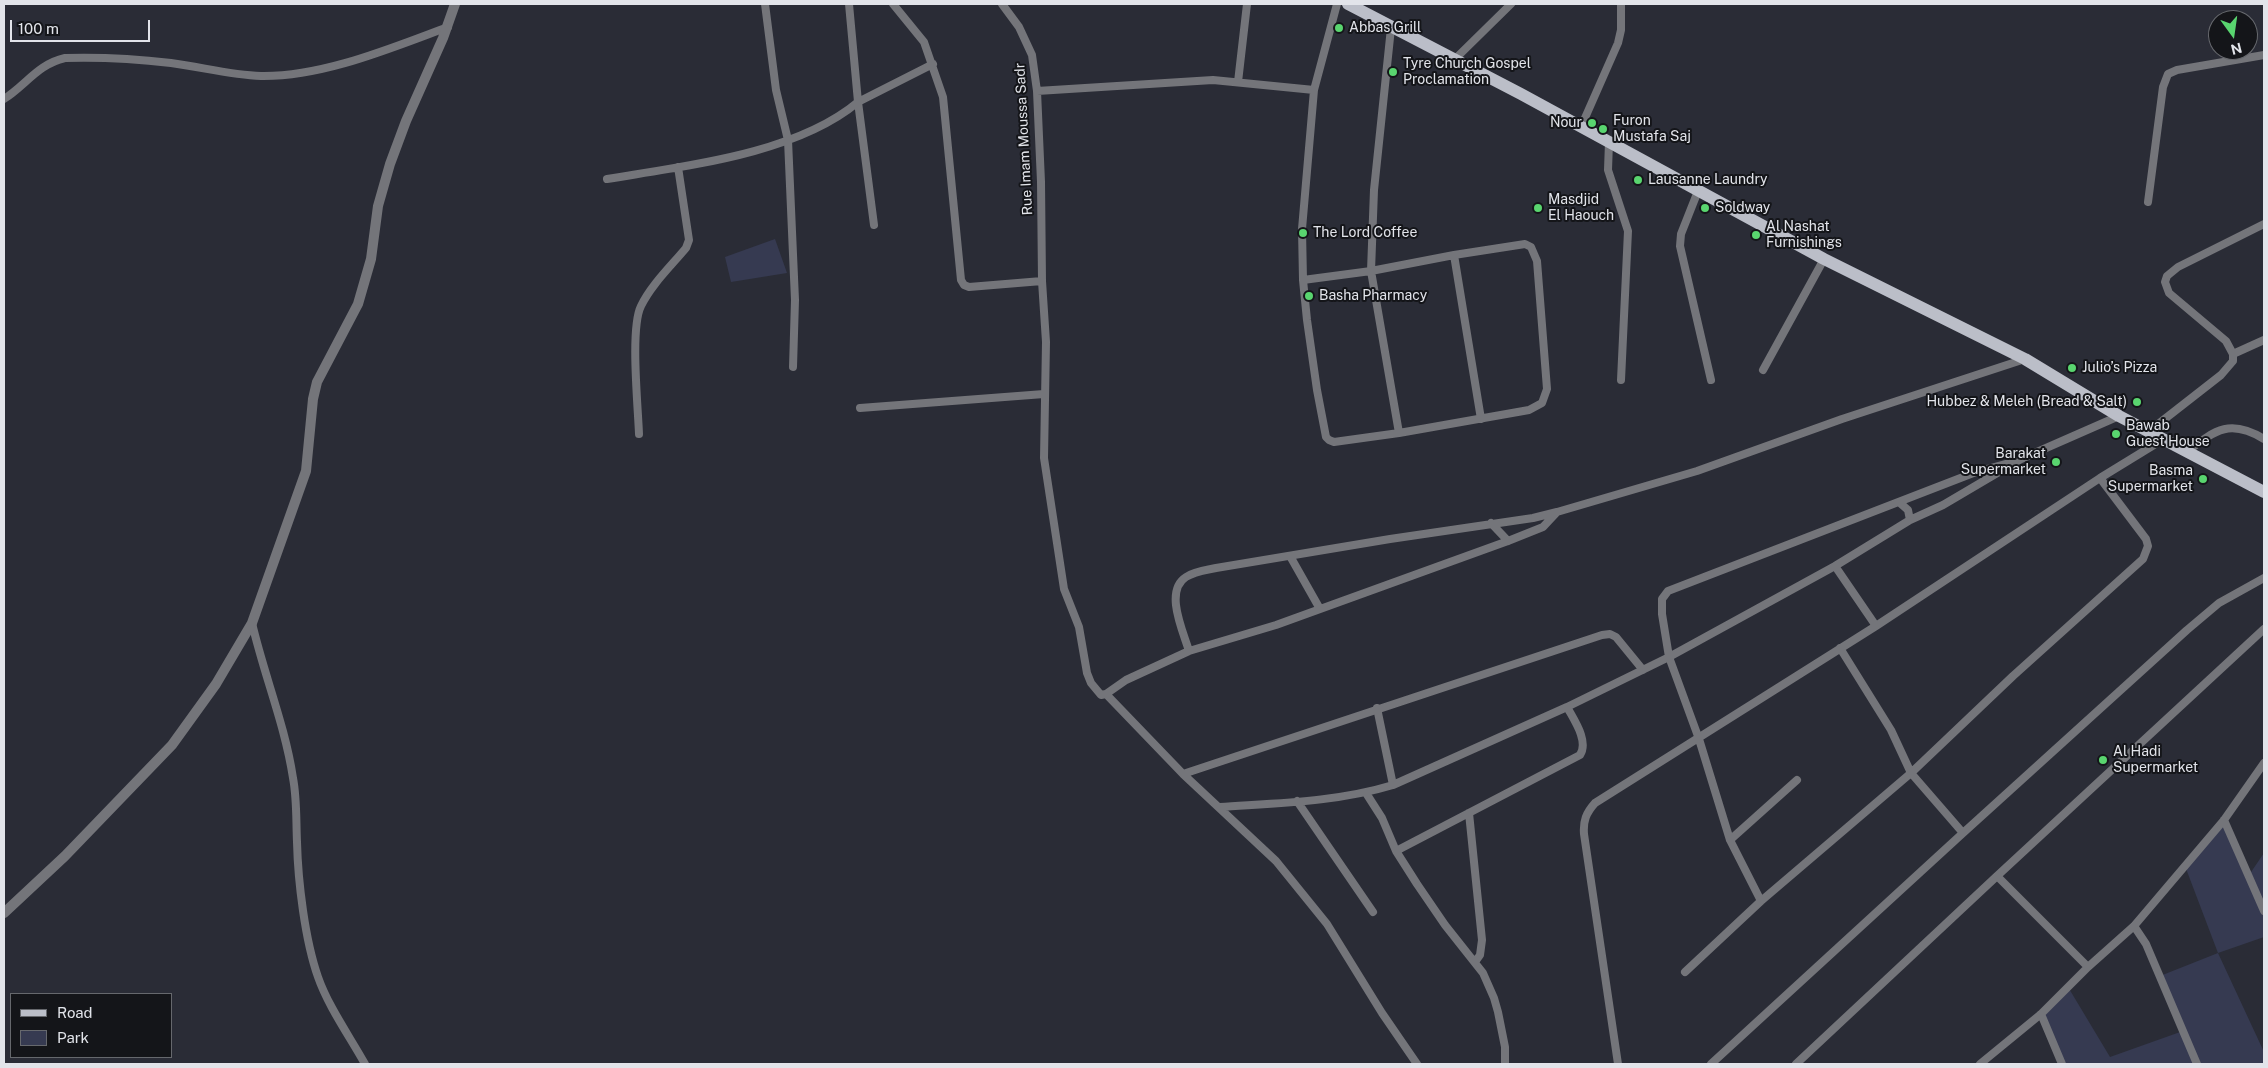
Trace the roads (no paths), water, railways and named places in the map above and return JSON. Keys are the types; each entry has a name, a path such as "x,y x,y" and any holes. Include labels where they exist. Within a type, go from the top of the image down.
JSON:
{"main road":[{"path":"1348,4 1581,127 1824,259 2025,359 2162,440 2188,451 2264,492"}],"street":[{"path":"4,913 65,856 172,745 216,684 252,623 306,471 313,399 317,382 340,342 358,304 372,258 378,206 390,164 406,121 448,27 456,4"},
{"path":"765,4 776,90 788,140 795,300 793,367"},
{"path":"849,4 858,102 874,225"},
{"path":"893,4 924,42 943,97 961,280 964,285 969,287 1042,281"},
{"name":"Rue Imam Moussa Sadr","path":"1002,4 1019,27 1032,55 1037,91 1041,182 1042,281 1046,342 1044,458 1064,589 1079,627 1090,683 1100,695 1106,694"},
{"path":"1238,82 1247,4"},
{"path":"1303,280 1371,271 1525,244 1531,247 1537,261 1547,388 1546,397 1537,408 1481,420 1334,442 1326,437 1317,390 1303,280 1302,229 1314,90 1337,4"},
{"path":"1454,60 1511,4"},
{"path":"1581,127 1618,43 1622,30 1621,4"},
{"path":"4,99 36,71 54,61 65,58 172,63 230,74 263,76 314,70 342,63 448,27"},
{"path":"1391,28 1374,190 1371,271 1399,433"},
{"path":"2148,202 2163,87 2168,74 2177,70 2264,55"},
{"path":"607,179 744,154 788,140 837,118 858,102 933,64"},
{"path":"1037,91 1186,80 1238,82 1314,90"},
{"path":"1609,142 1608,170 1628,232 1621,380"},
{"path":"639,434 637,319 642,305 686,248 689,240 678,167"},
{"path":"1698,191 1681,234 1680,246 1711,380"},
{"path":"2148,432 2221,375 2233,361 2233,354 2226,341 2169,293 2165,282 2167,276 2178,267 2264,224"},
{"path":"1454,255 1481,420"},
{"path":"1763,370 1824,259"},
{"path":"2233,354 2264,340"},
{"path":"1189,650 1176,600 1179,584 1184,578 1193,574 1216,568 1491,523 1533,518 1557,512 1697,471 1842,419 2025,359"},
{"path":"860,408 1044,394"},
{"path":"1220,807 1366,793 1393,786 1567,707 1643,670 1834,566 1910,520 1942,505 2021,460 2119,416"},
{"path":"2188,451 2209,435 2228,428 2242,429 2264,439"},
{"path":"1618,1064 1584,834 1585,817 1596,804 1699,740 2100,478 2162,440"},
{"path":"1761,901 1730,840 1699,740 1669,656 1662,614 1662,599 1668,591 1900,503 1976,472 2021,460"},
{"path":"1685,972 1761,901 1911,773 2013,676 2144,559 2148,546 2146,539 2100,478"},
{"path":"1900,503 1908,510 1910,520"},
{"path":"1417,1064 1382,1013 1327,924 1276,860 1183,774 1106,694 1126,680 1189,650 1276,625 1508,541 1543,527 1557,512"},
{"path":"1491,523 1508,541"},
{"path":"1290,556 1320,609"},
{"path":"1834,566 1876,626"},
{"path":"1711,1064 2187,630 2219,604 2264,578"},
{"path":"252,623 261,662 280,720 293,776 297,801 297,844 302,899 313,962 330,1004 365,1064"},
{"path":"1796,1064 2264,629"},
{"path":"1183,774 1377,708 1602,635 1610,634 1616,637 1643,670"},
{"path":"1840,648 1891,730 1911,773 1963,833"},
{"path":"1396,851 1580,755 1584,750 1584,742 1567,707"},
{"path":"1377,708 1393,786"},
{"path":"1980,1064 2041,1014 2088,967 2134,926 2224,820 2264,763"},
{"path":"1730,840 1797,780"},
{"path":"1366,793 1382,818 1396,851 1445,925 1483,973 1494,998 1505,1047 1505,1064"},
{"path":"1297,801 1373,912"},
{"path":"1469,813 1482,940 1480,955 1475,962"},
{"path":"2224,820 2264,911"},
{"path":"1997,876 2088,967"},
{"path":"2134,926 2146,944 2197,1064"},
{"path":"2041,1014 2062,1064"}],"place":[{"name":"Abbas Grill","path":"1339,28"},
{"name":"Tyre Church Gospel Proclamation","path":"1393,72"},
{"name":"Nour","path":"1592,123"},
{"name":"Furon Mustafa Saj","path":"1603,129"},
{"name":"Lausanne Laundry","path":"1638,180"},
{"name":"Masdjid El Haouch","path":"1538,208"},
{"name":"Soldway","path":"1705,208"},
{"name":"The Lord Coffee","path":"1303,233"},
{"name":"Al Nashat Furnishings","path":"1756,235"},
{"name":"Basha Pharmacy","path":"1309,296"},
{"name":"Julio’s Pizza","path":"2072,368"},
{"name":"Hubbez & Meleh (Bread & Salt)","path":"2137,402"},
{"name":"Bawab Guest House","path":"2116,434"},
{"name":"Barakat Supermarket","path":"2056,462"},
{"name":"Basma Supermarket","path":"2203,479"},
{"name":"Al Hadi Supermarket","path":"2103,760"}]}
